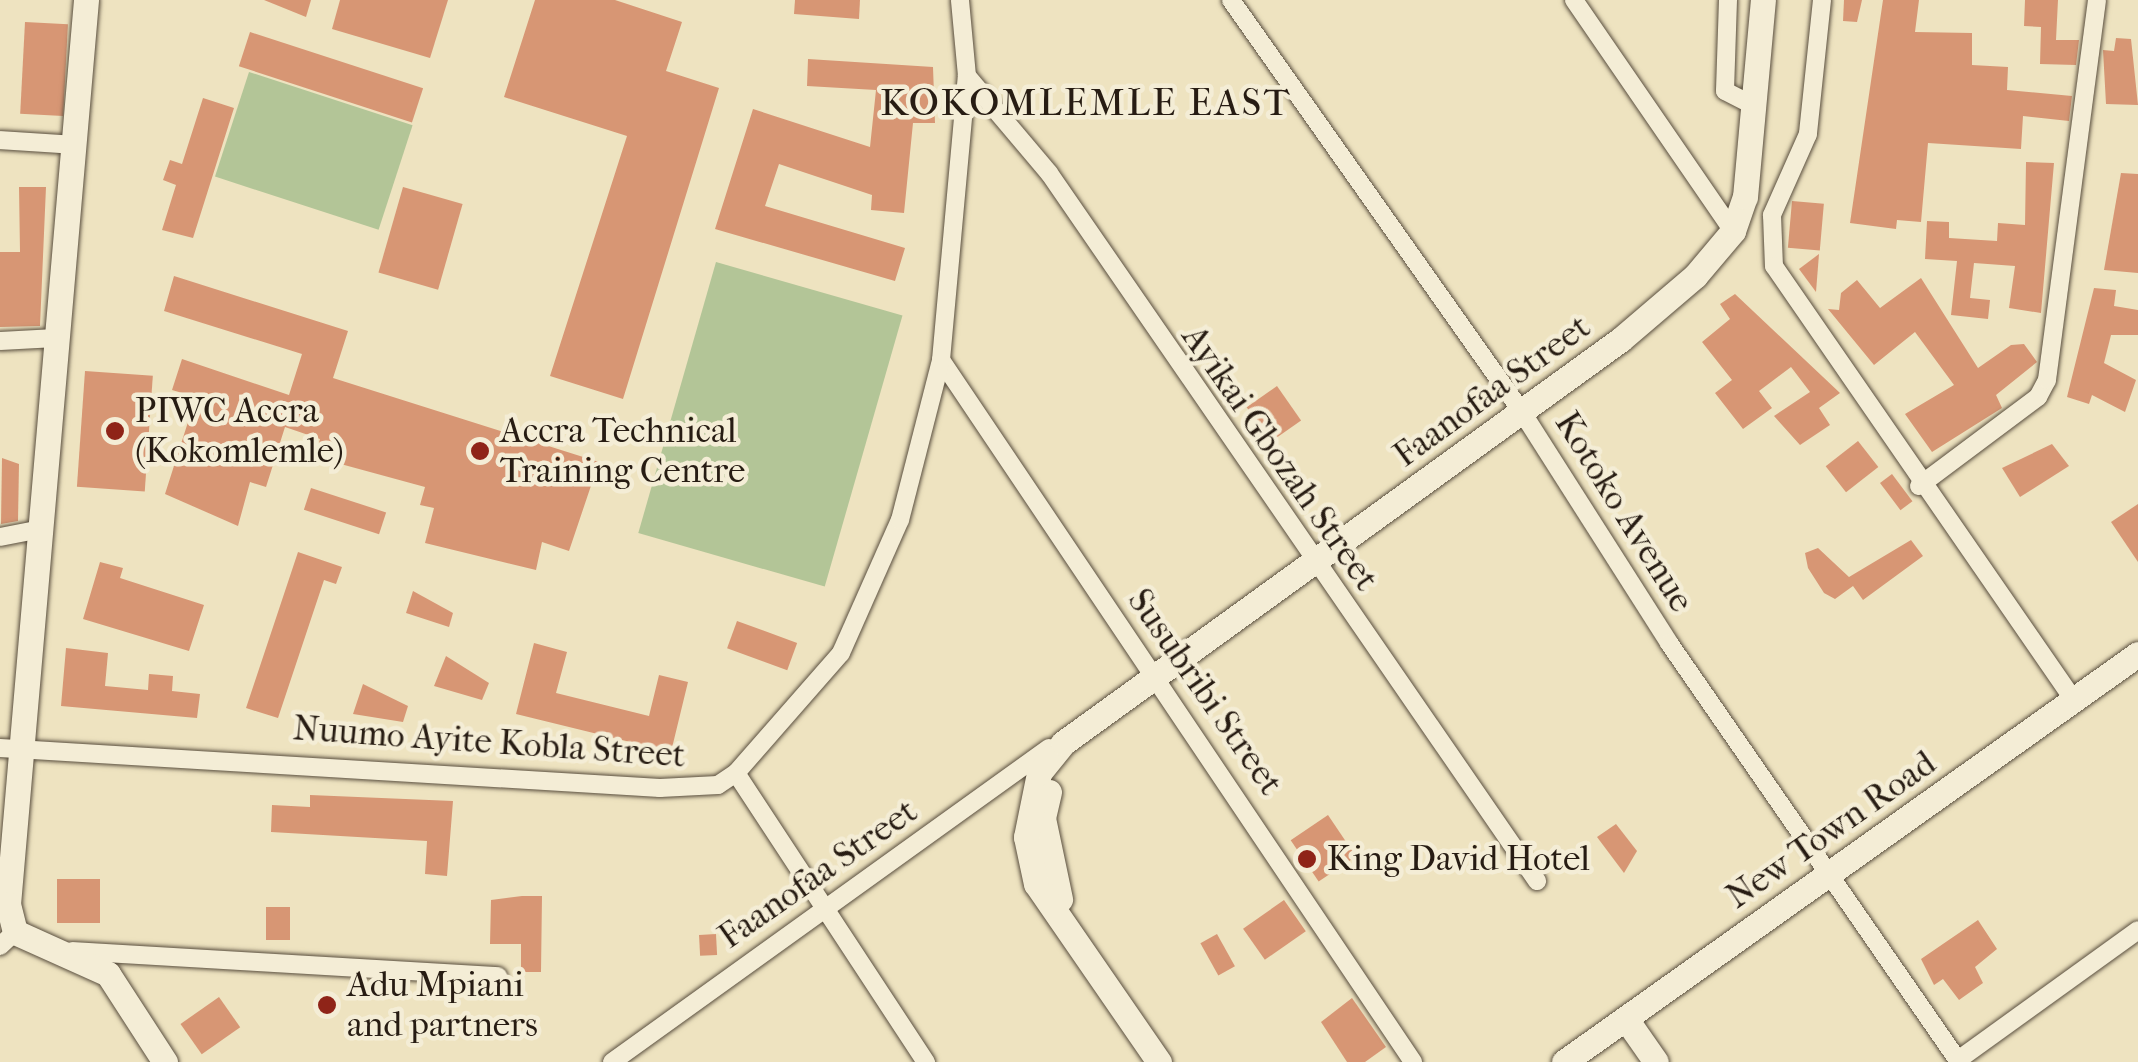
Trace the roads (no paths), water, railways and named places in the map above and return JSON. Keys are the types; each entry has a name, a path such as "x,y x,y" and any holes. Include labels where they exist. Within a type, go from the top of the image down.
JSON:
{"street":[{"path":"86,0 41,529 12,748 8,939 72,951 498,976"},
{"path":"926,1062 736,773 841,654 872,598 941,360 967,76 960,0"},
{"name":"Kotoko Avenue","path":"1231,0 1522,412 1669,643 1833,872 1958,1061"},
{"path":"1574,0 1734,231"},
{"path":"1728,0 1725,91 1755,106"},
{"path":"1734,231 1755,106 1763,0"},
{"path":"1822,0 1808,134 1772,215 1774,266 1920,486 2073,698"},
{"path":"1920,486 2038,398 2048,380 2097,0"},
{"name":"Ayikai Gbozah Street","path":"967,76 1050,174 1314,564 1537,881"},
{"path":"0,140 75,145"},
{"name":"Faanofaa Street","path":"612,1062 1088,728 1522,412 1649,317 1734,231"},
{"path":"0,340 56,338"},
{"name":"Susubribi Street","path":"941,360 1413,1062"},
{"path":"0,537 41,529"},
{"name":"New Town Road","path":"1564,1062 2138,654"},
{"path":"1081,949 1051,874 1043,818 1061,765 1088,728"},
{"path":"1063,743 1039,772 1026,838 1046,904 1159,1062"},
{"name":"Nuumo Ayite Kobla Street","path":"12,748 660,788 718,786 736,773"},
{"path":"1958,1061 2138,930"},
{"path":"72,951 108,974 165,1062"},
{"path":"1626,1019 1656,1062"}],"place":[{"name":"PIWC Accra (Kokomlemle)","path":"115,431"},
{"name":"Accra Technical Training Centre","path":"480,451"},
{"name":"King David Hotel","path":"1307,859"},
{"name":"Adu Mpiani and partners","path":"327,1005"}],"district":[{"name":"KOKOMLEMLE EAST","path":"1086,103"}]}
